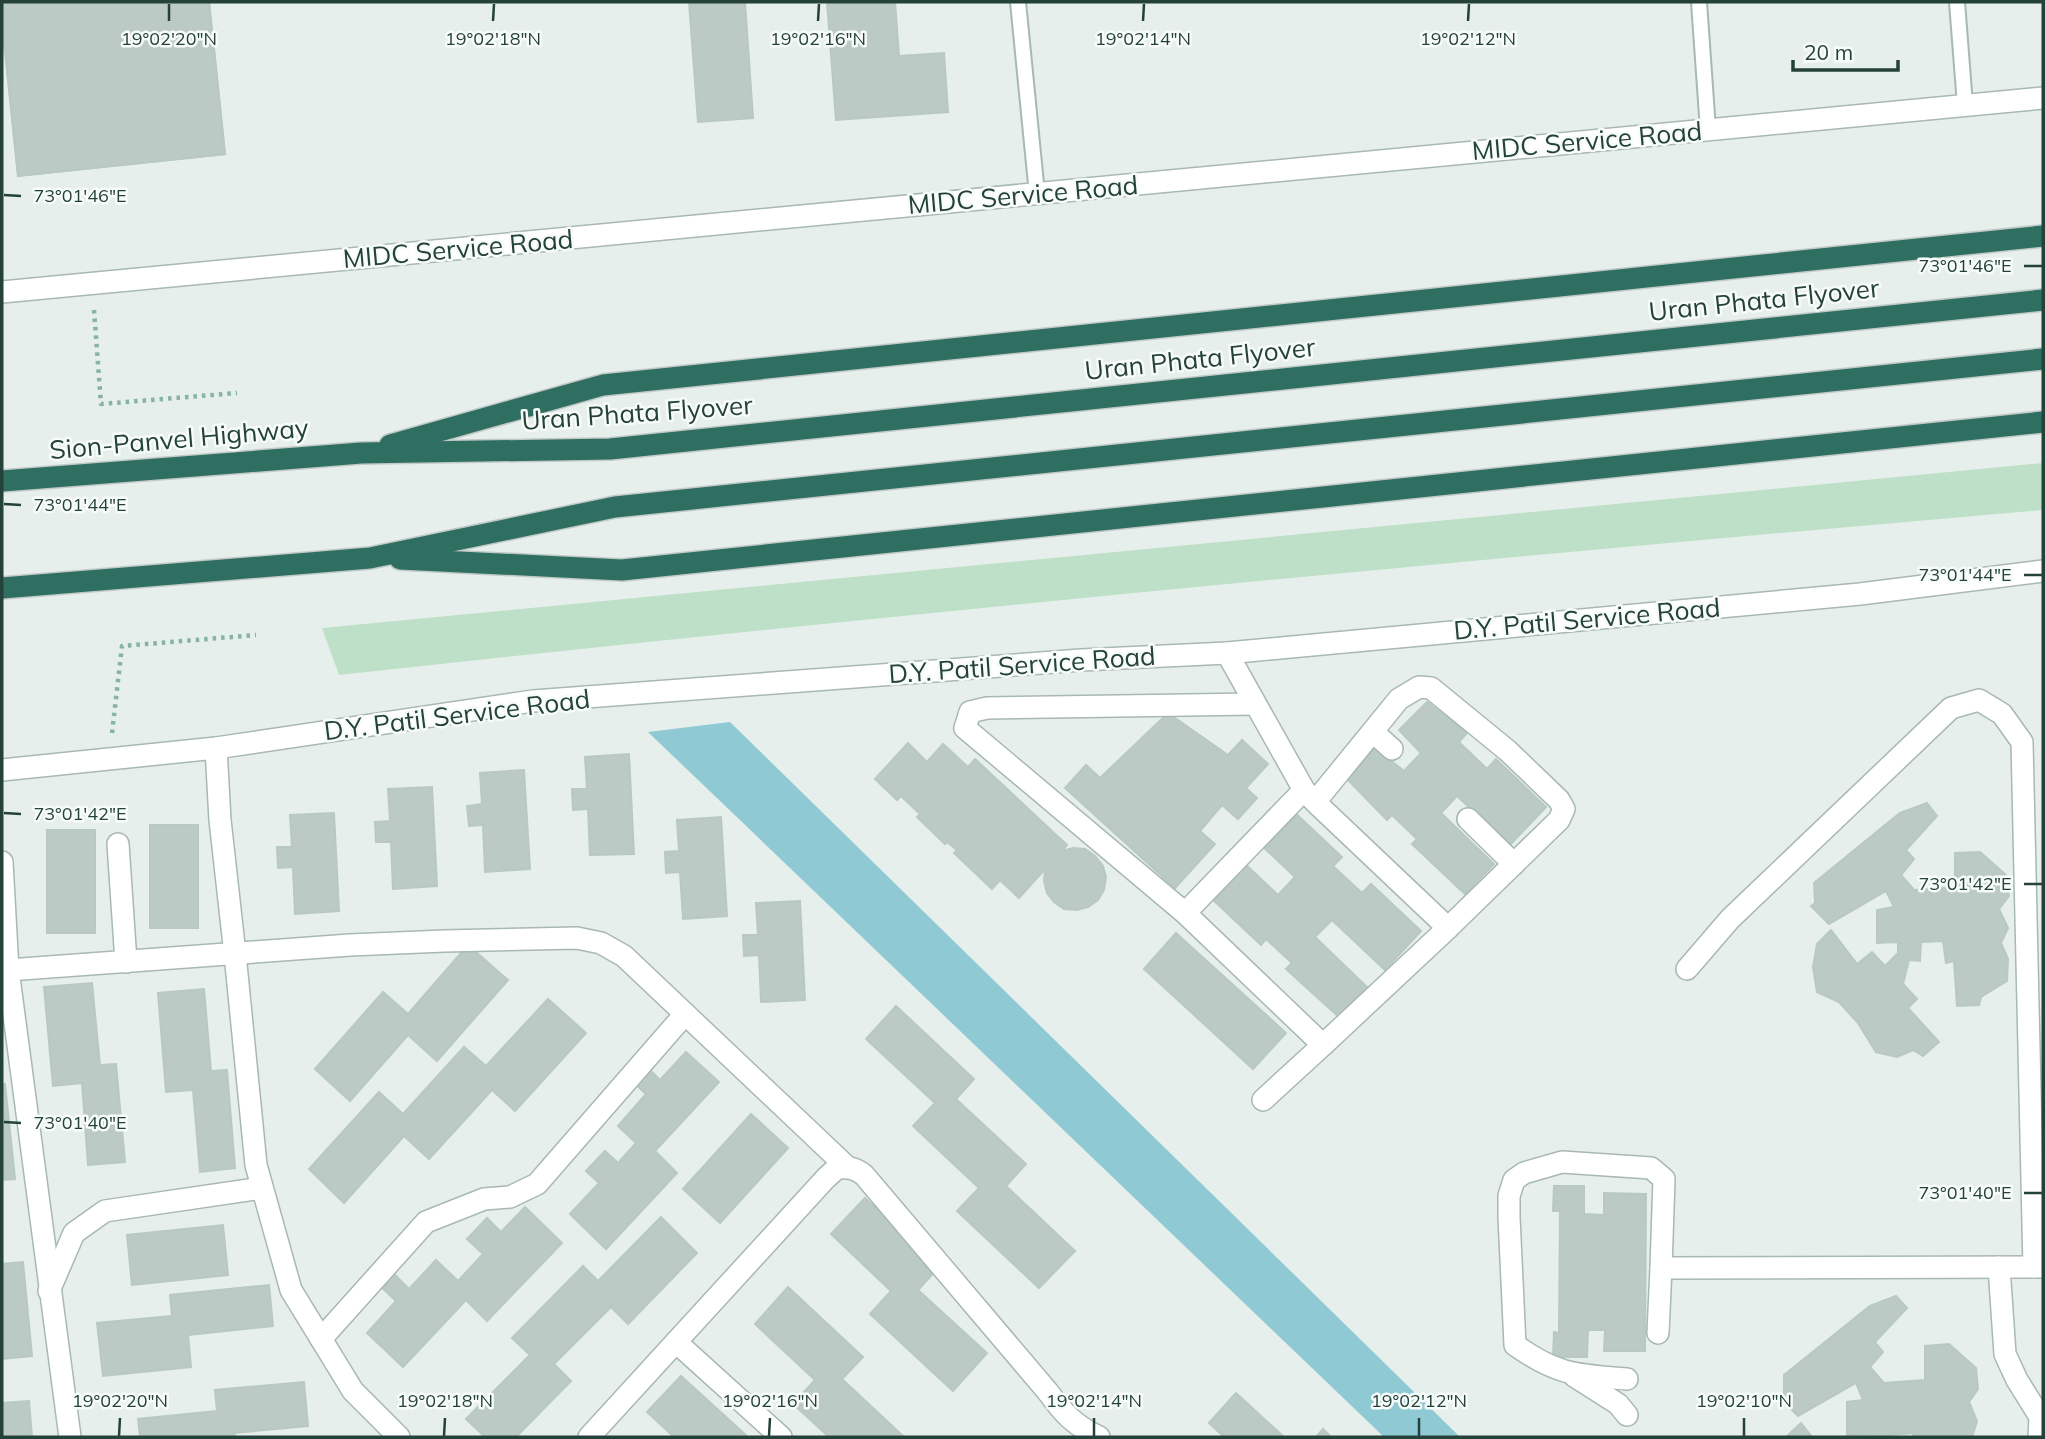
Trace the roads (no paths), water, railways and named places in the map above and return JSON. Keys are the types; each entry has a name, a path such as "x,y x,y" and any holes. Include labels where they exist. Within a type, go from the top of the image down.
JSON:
{"highway":[{"path":"361,453 603,385 2043,236"},
{"name":"Uran Phata Flyover","path":"361,453 610,449 2043,300"},
{"path":"370,558 615,507 2043,359"},
{"path":"2,587 370,558 622,570 2043,422"},
{"name":"Sion-Panvel Highway","path":"2,481 361,453"}],"street":[{"name":"MIDC Service Road","path":"2,292 2043,98"},
{"name":"D.Y. Patil Service Road","path":"2,770 110,758 155,756 533,701 1081,660 1227,653 1860,594 2043,571"},
{"path":"1227,653 1310,796 1448,928"},
{"path":"1185,913 1310,796 1373,732 1399,699 1419,687 1431,688 1508,751 1559,800 1564,809 1559,820 1448,928 1263,1100"},
{"path":"1661,1268 2038,1267 2022,743 2002,714 1979,700 1951,708 1730,919 1687,969"},
{"path":"1255,704 987,708 970,712 965,728 1185,913 1323,1045"},
{"path":"1373,732 1392,749"},
{"path":"216,748 220,820 256,1165 262,1188 291,1290 354,1391 399,1437"},
{"path":"1468,819 1514,864"},
{"path":"118,844 126,962"},
{"path":"2,862 8,970 70,1437"},
{"path":"8,970 444,941 577,938 601,943 624,956 847,1167"},
{"path":"321,1339 426,1222 484,1199 510,1198 537,1184 685,1014"},
{"path":"1627,1415 1618,1404 1572,1375 1539,1362 1515,1345 1508,1217 1509,1196 1514,1180 1524,1173 1562,1162 1651,1168 1664,1179 1658,1333"},
{"path":"589,1437 826,1178 837,1168 847,1167 856,1168 864,1175 1075,1425 1099,1437"},
{"path":"49,1291 74,1233 105,1211 262,1188"},
{"path":"1999,1267 2005,1354 2017,1380 2040,1417 2039,1437"},
{"path":"676,1342 781,1437"},
{"path":"1572,1375 1627,1379"}],"lane":[{"path":"1018,2 1037,194"},
{"path":"1699,2 1708,130"},
{"path":"1957,2 1965,105"}],"water":[{"path":"730,722 1460,1437 1384,1437 648,732"}]}
